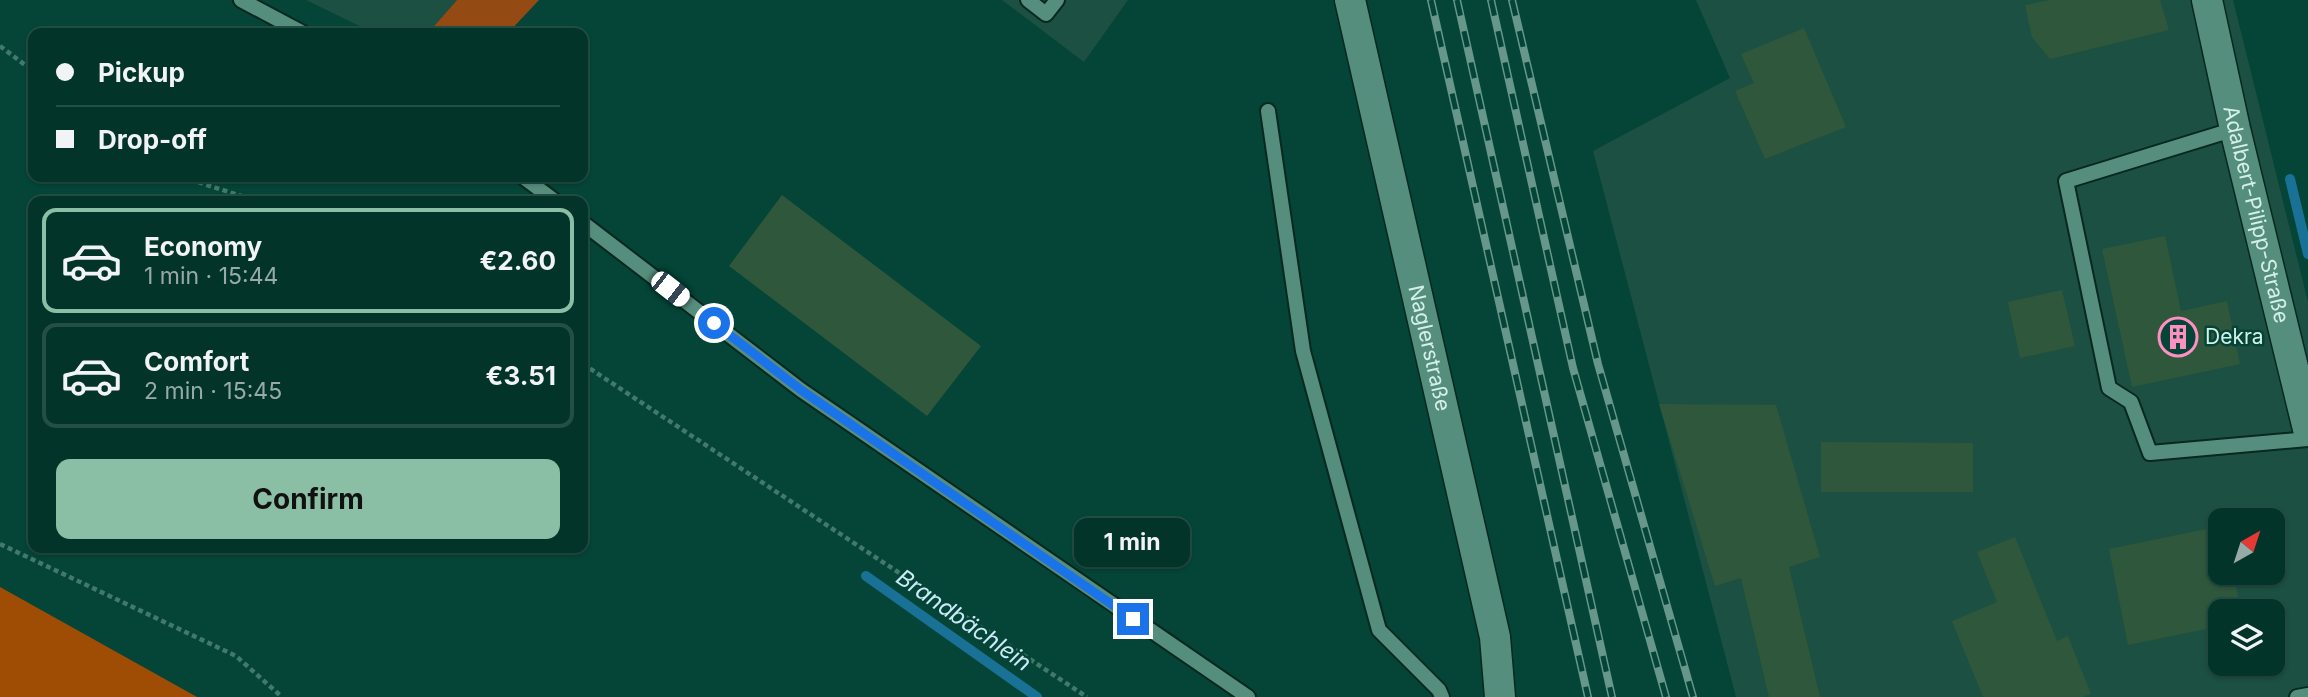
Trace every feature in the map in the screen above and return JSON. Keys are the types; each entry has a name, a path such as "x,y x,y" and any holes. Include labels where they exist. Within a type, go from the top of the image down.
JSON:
{"street":[{"name":"Naglerstraße","path":"1350,0 1495,637 1500,697"},
{"name":"Adalbert-Pilipp-Straße","path":"2207,0 2235,129 2308,429"}],"lane":[{"path":"241,0 294,28"},
{"path":"1028,0 1046,13 1057,0"},
{"path":"1268,111 1303,351 1379,630 1439,690 1442,697"},
{"path":"2235,129 2066,181 2109,388 2131,402 2150,453 2308,439"},
{"path":"530,182 548,196"},
{"path":"588,227 801,390 1248,697"},
{"path":"2297,697 2308,695"}],"path":[{"path":"0,46 28,67"},
{"path":"198,182 241,196"},
{"path":"588,367 1087,697"},
{"path":"0,544 236,656 282,697"}],"shaded area":[{"path":"306,0 457,0 432,28 364,28"},
{"path":"457,0 539,0 513,28 432,28"},
{"path":"1002,0 1128,0 1084,62"},
{"path":"1696,0 2233,0 2308,302 2308,697 1736,697 1593,151 1730,78"},
{"path":"0,587 197,697 0,697"}],"building":[{"path":"2050,0 2160,0 2169,30 2050,59 2032,37 2025,5"},
{"path":"1804,28 1846,127 1765,159 1735,91 1754,83 1741,54"},
{"path":"782,195 981,346 927,416 729,266"},
{"name":"Dekra","path":"2165,236 2181,311 2227,301 2240,364 2132,387 2102,249"},
{"path":"2062,290 2075,346 2020,358 2008,302"},
{"path":"1659,404 1776,405 1820,557 1789,567 1820,697 1769,697 1741,578 1715,586"},
{"path":"1821,442 1973,443 1973,492 1821,492"},
{"path":"2208,529 2208,585 2236,585 2239,599 2208,599 2208,629 2128,645 2109,549"},
{"path":"2015,537 2057,641 2068,636 2091,694 2082,697 1983,697 1952,621 1997,602 1977,552"}],"waterway":[{"path":"2290,179 2308,254"},
{"name":"Brandbächlein","path":"866,576 1037,697"}],"railway":[{"path":"1431,0 1588,697"},
{"path":"1457,0 1612,697"},
{"path":"1491,0 1573,368 1666,697"},
{"path":"1512,0 1598,364 1693,697"}],"place":[{"name":"Dekra","path":"2178,337"}],"route":[{"path":"714,323 801,390 1133,619"}]}
